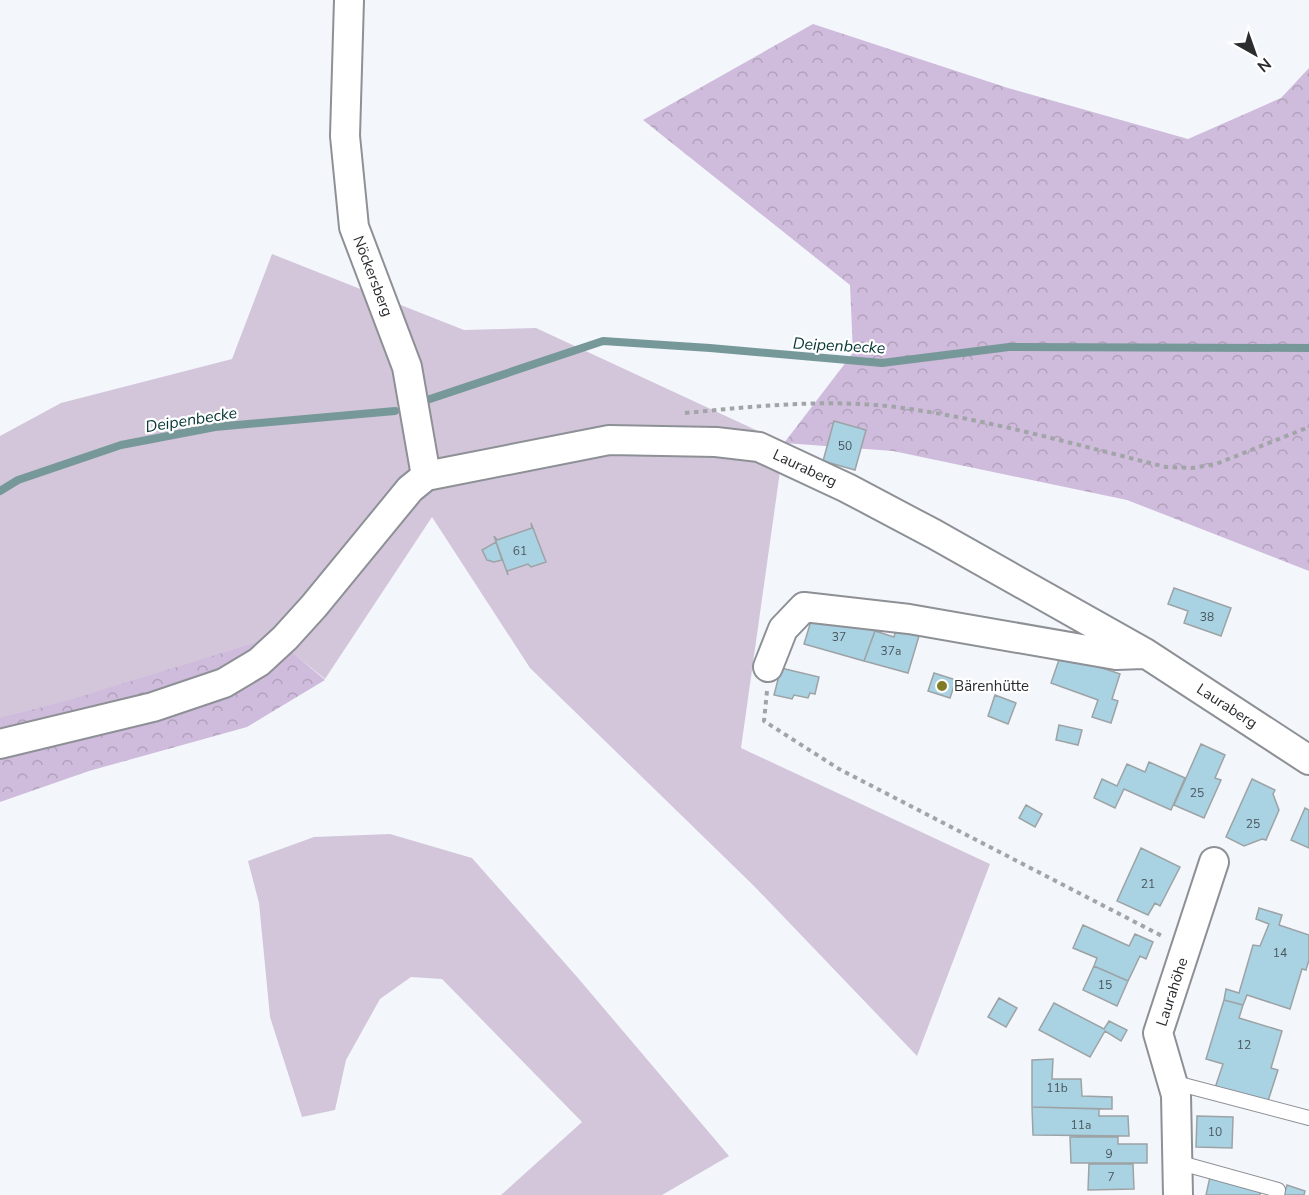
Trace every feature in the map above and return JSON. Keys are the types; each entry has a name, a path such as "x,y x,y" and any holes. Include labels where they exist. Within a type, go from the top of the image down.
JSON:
{"street":[{"name":"Nöckersberg","path":"349,0 345,136 354,227 407,367 426,476"},
{"name":"Lauraberg","path":"426,476 609,440 716,442 759,447 847,488 934,534 1145,653 1309,760"},
{"path":"0,744 153,707 224,683 259,662 314,606 410,489 426,476"},
{"path":"768,667 783,629 804,607 909,619 1116,655 1145,653"},
{"name":"Laurahöhe","path":"1178,1195 1176,1095 1158,1033 1214,862"}],"lane":[{"path":"1172,1082 1309,1118"},
{"path":"1177,1161 1278,1190 1276,1195"}],"path":[{"path":"680,414 788,403 846,403 902,408 953,416 1166,467 1183,468 1216,464 1309,428"},
{"path":"768,667 764,721 839,769 1186,948"}],"shaded area":[{"path":"272,254 464,330 536,328 784,443 741,748 990,864 917,1056 754,886 530,668 432,517 325,679 274,638 0,722 0,436 61,403 232,359"},
{"path":"390,834 472,858 578,978 729,1156 662,1195 501,1195 582,1122 442,979 411,977 380,999 346,1060 335,1110 302,1117 270,1017 259,903 248,861 314,837"}],"green space":[{"path":"813,24 1008,88 1188,139 1281,98 1309,68 1309,571 1127,500 893,451 784,443 853,353 850,285 643,120"},
{"path":"274,637 325,680 247,727 89,771 0,802 0,718 66,701"}],"building":[{"path":"834,421 866,430 855,470 823,461"},
{"path":"531,523 546,562 531,567 528,564 507,571 508,575 494,536 497,540 532,528"},
{"path":"496,542 502,560 494,562 487,560 482,550"},
{"path":"1174,588 1231,608 1221,636 1184,623 1188,611 1168,604"},
{"path":"820,616 875,631 864,661 804,644 811,621 818,623"},
{"path":"896,629 919,636 908,673 864,661 875,631 894,637"},
{"path":"1061,654 1120,674 1112,699 1118,701 1111,723 1092,717 1098,700 1051,683"},
{"path":"781,668 819,677 815,694 810,693 808,698 794,695 792,699 774,695"},
{"name":"Bärenhütte","path":"934,673 956,680 950,698 928,691"},
{"path":"995,695 1016,703 1008,724 988,716"},
{"path":"1059,725 1082,730 1078,745 1056,740"},
{"path":"1201,744 1225,755 1215,778 1221,780 1204,818 1174,805"},
{"path":"1149,762 1185,778 1171,810 1124,789 1115,808 1094,798 1102,779 1117,786 1127,764 1145,772"},
{"path":"1252,779 1275,790 1273,794 1279,810 1266,840 1262,839 1244,846 1226,837"},
{"path":"1026,805 1042,814 1035,827 1019,818"},
{"path":"1305,808 1309,810 1309,848 1291,840"},
{"path":"1141,848 1180,867 1160,906 1155,903 1148,915 1117,901"},
{"path":"1259,908 1282,915 1279,925 1309,935 1309,960 1306,970 1302,969 1290,1009 1247,995 1243,1005 1224,1000 1226,989 1239,993 1253,945 1260,946 1269,924 1256,919"},
{"path":"1083,925 1129,946 1135,934 1153,942 1146,959 1140,956 1128,981 1094,966 1097,958 1073,948"},
{"path":"1094,966 1128,981 1117,1006 1083,990"},
{"path":"999,998 1017,1008 1006,1027 988,1017"},
{"path":"1224,1000 1243,1005 1239,1018 1282,1031 1271,1068 1278,1070 1267,1104 1215,1088 1223,1064 1206,1059"},
{"path":"1054,1003 1104,1029 1109,1021 1127,1030 1121,1041 1105,1031 1090,1057 1039,1030"},
{"path":"1053,1059 1052,1079 1081,1079 1082,1096 1112,1097 1112,1109 1032,1107 1032,1060"},
{"path":"1032,1107 1099,1109 1099,1116 1128,1116 1129,1136 1033,1135"},
{"path":"1197,1116 1233,1117 1232,1148 1196,1147"},
{"path":"1070,1137 1118,1137 1118,1144 1147,1144 1147,1163 1071,1163"},
{"path":"1089,1164 1133,1164 1134,1189 1088,1190"},
{"path":"1210,1177 1261,1190 1260,1195 1206,1195"},
{"path":"1287,1185 1305,1191 1304,1195 1284,1195"}],"waterway":[{"name":"Deipenbecke","path":"421,402 603,341 882,363 1009,347 1309,348"},
{"name":"Deipenbecke","path":"0,491 18,480 121,445 215,427 395,411"}],"place":[{"name":"Bärenhütte","path":"942,686"}]}
